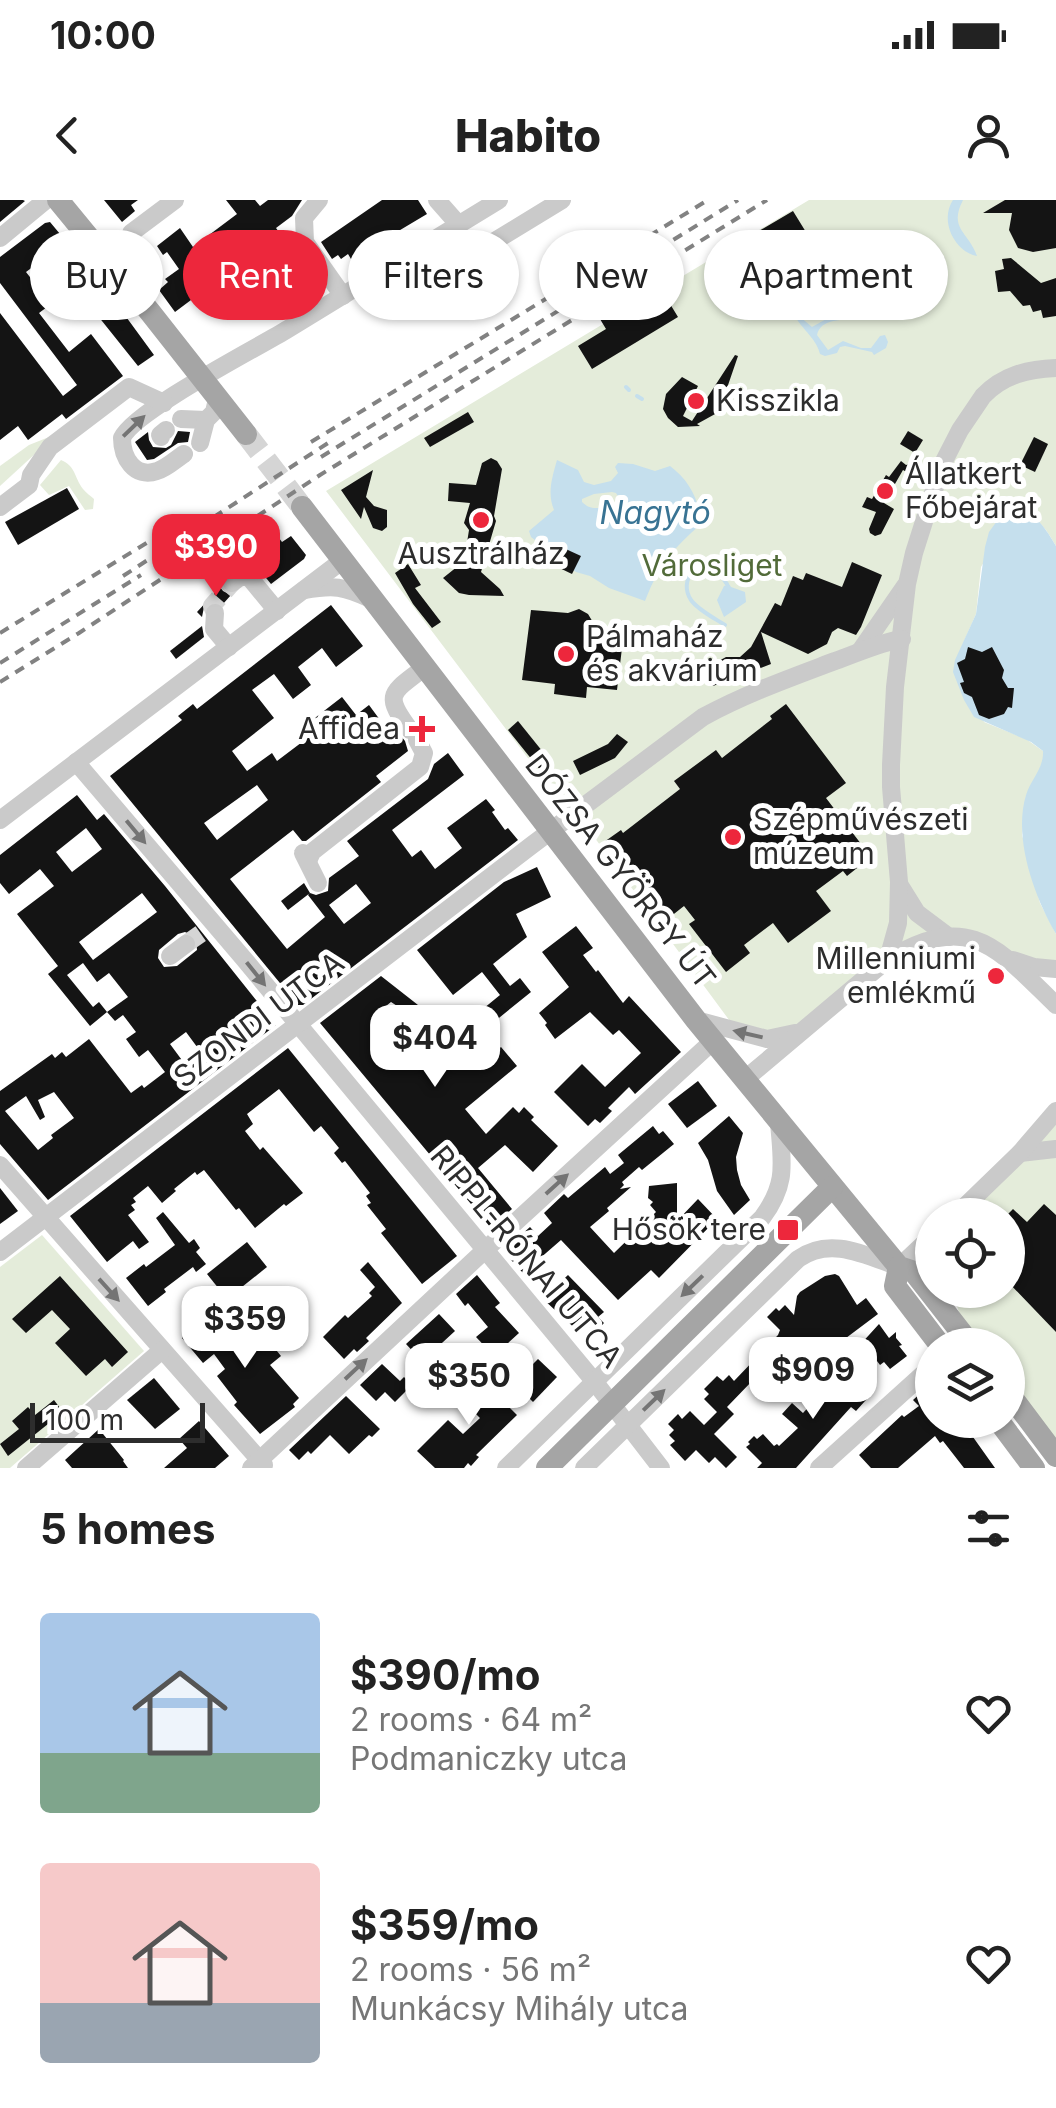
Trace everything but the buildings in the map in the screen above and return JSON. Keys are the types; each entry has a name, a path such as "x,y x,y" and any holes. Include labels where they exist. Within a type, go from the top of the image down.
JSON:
{"main road":[{"path":"58,200 246,434"},
{"name":"DÓZSA GYÖRGY ÚT","path":"302,507 713,1042 899,1266 914,1272 958,1328"},
{"path":"547,1468 832,1187"},
{"name":"DÓZSA GYÖRGY ÚT","path":"899,1266 895,1286 927,1328"},
{"path":"1025,1415 1056,1456"},
{"path":"1012,1438 1034,1468"}],"street":[{"path":"0,238 46,200"},
{"path":"135,230 175,200"},
{"path":"319,200 304,218 305,242 343,296"},
{"path":"437,200 459,225"},
{"path":"217,399 214,412 184,453 156,471 134,468 122,450 122,438 129,426 499,200"},
{"path":"513,230 562,200"},
{"path":"888,958 898,922 899,882 890,786 907,584 942,465 972,411 990,388 1009,376 1056,368"},
{"path":"0,507 29,485 50,447 129,387 164,403"},
{"path":"169,429 206,420"},
{"path":"0,820 343,560"},
{"path":"232,584 240,577 249,577 277,611"},
{"path":"896,687 886,660 859,651 907,584"},
{"path":"304,590 347,588 374,601"},
{"path":"214,612 214,629 229,648"},
{"name":"SZONDI UTCA","path":"0,1252 703,718 728,703 883,642 902,639"},
{"path":"318,883 306,857 420,768 424,753 394,710 394,696 425,667"},
{"name":"RIPPL-RÓNAI UTCA","path":"76,762 208,928 297,1024 594,1381 661,1468"},
{"path":"899,882 917,913 949,937"},
{"path":"744,1080 888,958 919,942 949,937 982,940 1018,962 1056,969"},
{"path":"999,952 1056,1005"},
{"path":"1056,982 1056,996"},
{"path":"696,1020 767,1039 800,1032"},
{"path":"0,1166 259,1465 484,1250 713,1042"},
{"path":"974,1198 1056,1112"},
{"path":"506,1468 762,1218 776,1200 782,1171 779,1122"},
{"path":"1020,1153 1056,1148"},
{"path":"584,1468 809,1251 847,1249 899,1266 915,1251"},
{"path":"949,1308 953,1322"},
{"path":"26,1468 162,1350"},
{"path":"819,1468 915,1381"}],"green space":[{"name":"Városliget","path":"809,200 1056,200 1056,546 1040,523 1016,508 981,567 976,614 961,648 984,722 1026,739 1043,751 1044,761 1026,796 1022,835 1040,903 1056,934 1056,969 991,946 919,943 800,1032 735,1028 555,784 546,782 326,491 610,320 684,320 684,275 704,263 704,320 948,320 948,230 759,230"},
{"path":"49,437 0,486 0,466 29,445"},
{"path":"61,460 70,465 83,489 94,499 93,509 85,510 69,486 49,495 40,485"},
{"path":"1056,1111 1056,1444 1025,1403 1025,1328 968,1328 961,1319 958,1308 1025,1308 1025,1198 975,1198"},
{"path":"42,1235 144,1351 10,1468 0,1468 0,1267"}],"water":[{"path":"953,200 963,200 959,224 977,256 962,249 952,234 948,217"},
{"path":"804,320 812,327 824,320 840,320 823,326 817,335 828,350 843,341 871,348 885,335 888,342 886,348 874,355 845,346 825,356 798,321"},
{"name":"Nagytó","path":"557,460 578,470 584,482 594,485 611,481 618,473 618,463 655,471 670,466 688,484 702,523 668,558 645,601 576,572 531,537 529,531 554,510 551,491","holes":["616,493 616,504 594,508 582,502 594,494"]},
{"path":"1011,508 1032,516 1056,546 1056,934 1033,885 1022,830 1026,795 1043,751 974,717 953,672 976,614 989,532"},
{"path":"729,584 745,592 746,602 724,617 717,600"}],"waterway":[{"path":"626,387 629,390"},
{"path":"637,396 642,399"},
{"path":"725,625 694,604 687,585 692,573 703,567 717,571 727,584"}],"tunnel":[{"path":"246,434 302,507"},
{"path":"215,613 212,606 232,583"},
{"path":"186,944 203,932"}],"railway":[{"path":"311,442 708,200"},
{"path":"321,457 738,200"},
{"path":"0,682 320,475 767,200"},
{"path":"123,576 328,443"},
{"path":"0,633 166,531"},
{"path":"0,663 141,575"}],"place":[{"name":"Kisszikla","path":"696,401"},
{"name":"Állatkert Főbejárat","path":"885,491"},
{"name":"Ausztrálház","path":"481,520"},
{"name":"Pálmaház és akvárium","path":"566,654"},
{"name":"Affidea","path":"422,729"},
{"name":"Szépművészeti múzeum","path":"733,837"},
{"name":"Millenniumi emlékmű","path":"996,976"},
{"name":"Hősök tere","path":"788,1230"}]}
